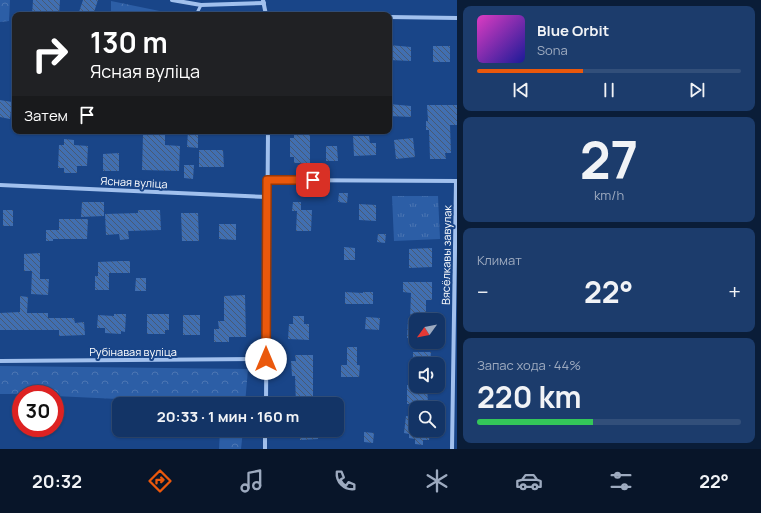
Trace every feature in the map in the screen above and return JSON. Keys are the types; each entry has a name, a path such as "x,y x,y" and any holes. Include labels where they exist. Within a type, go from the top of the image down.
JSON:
{"street":[{"path":"172,0 201,5 263,1 265,12"},
{"path":"392,17 457,18"},
{"path":"266,397 268,134"},
{"path":"267,180 457,181"},
{"name":"Вясёлкавы завулак","path":"452,449 457,181"},
{"name":"Ясная вуліца","path":"0,185 267,197"},
{"name":"Рубінавая вуліца","path":"0,361 266,359"},
{"path":"265,437 265,449"}],"lane":[{"path":"198,12 201,5"}],"green space":[{"path":"0,0 10,0 9,21 0,22"},
{"path":"111,1 164,12 111,12"},
{"path":"392,196 438,196 440,239 394,241"},
{"path":"0,366 248,369 246,397 112,397 112,399 64,396 64,385 12,385 12,394 0,394"},
{"path":"220,437 242,437 241,449 219,449"}],"building":[{"path":"33,0 60,0 59,12 32,12"},
{"path":"83,0 98,0 94,12 79,12"},
{"path":"392,45 411,47 411,61 392,60"},
{"path":"433,46 450,46 450,62 433,62"},
{"path":"0,100 12,102 10,119 0,117"},
{"path":"392,104 411,106 411,117 392,116"},
{"path":"427,105 457,105 457,125 450,125 451,153 445,153 446,159 430,159 429,130 426,130 426,121 428,121"},
{"path":"188,134 198,134 198,148 187,147"},
{"path":"294,134 310,134 310,163 294,163 294,157 290,157 290,138 294,138"},
{"path":"143,135 165,135 165,145 180,146 179,171 142,170"},
{"path":"353,136 369,136 370,143 376,143 376,155 354,156"},
{"path":"413,138 415,157 396,159 394,140"},
{"path":"64,139 74,140 74,145 88,146 87,166 77,166 77,173 64,173 64,168 58,168 59,145 64,145"},
{"path":"326,146 337,146 338,161 326,161"},
{"path":"199,150 223,150 224,167 199,167"},
{"path":"119,153 119,171 103,171 103,154"},
{"path":"184,165 194,165 193,179 184,178"},
{"path":"339,193 348,193 347,203 338,202"},
{"path":"82,202 104,202 104,216 81,217"},
{"path":"293,202 301,202 301,210 312,210 311,231 296,231 297,211 292,211"},
{"path":"359,204 376,205 376,221 359,220"},
{"path":"3,210 13,210 13,226 3,226"},
{"path":"138,210 160,210 161,230 128,231 129,239 120,240 119,234 106,235 105,214 138,213"},
{"path":"181,213 198,213 199,241 182,241"},
{"path":"59,219 88,219 87,239 53,239 53,241 46,241 46,230 59,230"},
{"path":"219,224 236,224 236,240 219,239"},
{"path":"378,234 386,234 385,243 377,242"},
{"path":"344,247 355,248 355,260 344,260"},
{"path":"432,248 432,267 409,268 409,249"},
{"path":"40,253 40,279 49,279 48,295 31,294 32,271 24,271 24,254"},
{"path":"130,261 130,273 109,273 109,290 95,290 95,276 98,276 98,262"},
{"path":"136,278 146,278 146,291 135,291"},
{"path":"403,282 432,282 432,300 426,300 426,313 410,313 411,293 403,292"},
{"path":"345,292 373,292 373,304 345,304"},
{"path":"245,295 246,337 229,337 229,342 214,342 214,329 219,329 218,321 224,321 224,296"},
{"path":"20,296 28,297 27,313 48,313 48,318 74,318 75,323 84,322 85,335 59,336 59,330 0,330 0,313 20,312"},
{"path":"114,314 126,314 125,332 121,331 121,334 105,333 105,328 97,328 98,315 114,316"},
{"path":"147,314 169,314 169,330 165,330 165,334 147,334"},
{"path":"183,315 200,315 200,335 183,335"},
{"path":"293,316 304,316 304,324 309,324 309,340 288,339 289,324 293,324"},
{"path":"366,317 380,318 379,330 365,329"},
{"path":"408,318 409,338 407,338"},
{"path":"347,347 357,347 357,365 360,365 359,377 341,377 341,365 347,365"},
{"path":"413,352 431,352 431,357 413,357"},
{"path":"295,355 313,355 313,397 296,397 295,376 292,376 291,361 296,361"},
{"path":"407,385 409,385 409,393 427,393 428,401 409,401 409,404 407,404"},
{"path":"406,416 409,416 409,434 404,433"},
{"path":"364,432 374,433 373,443 364,442"},
{"path":"300,437 318,437 318,439 300,440"},
{"path":"429,437 429,440 423,440 423,445 415,444 415,439 409,438"}],"route":[{"path":"266,359 267,180 313,180"}]}
